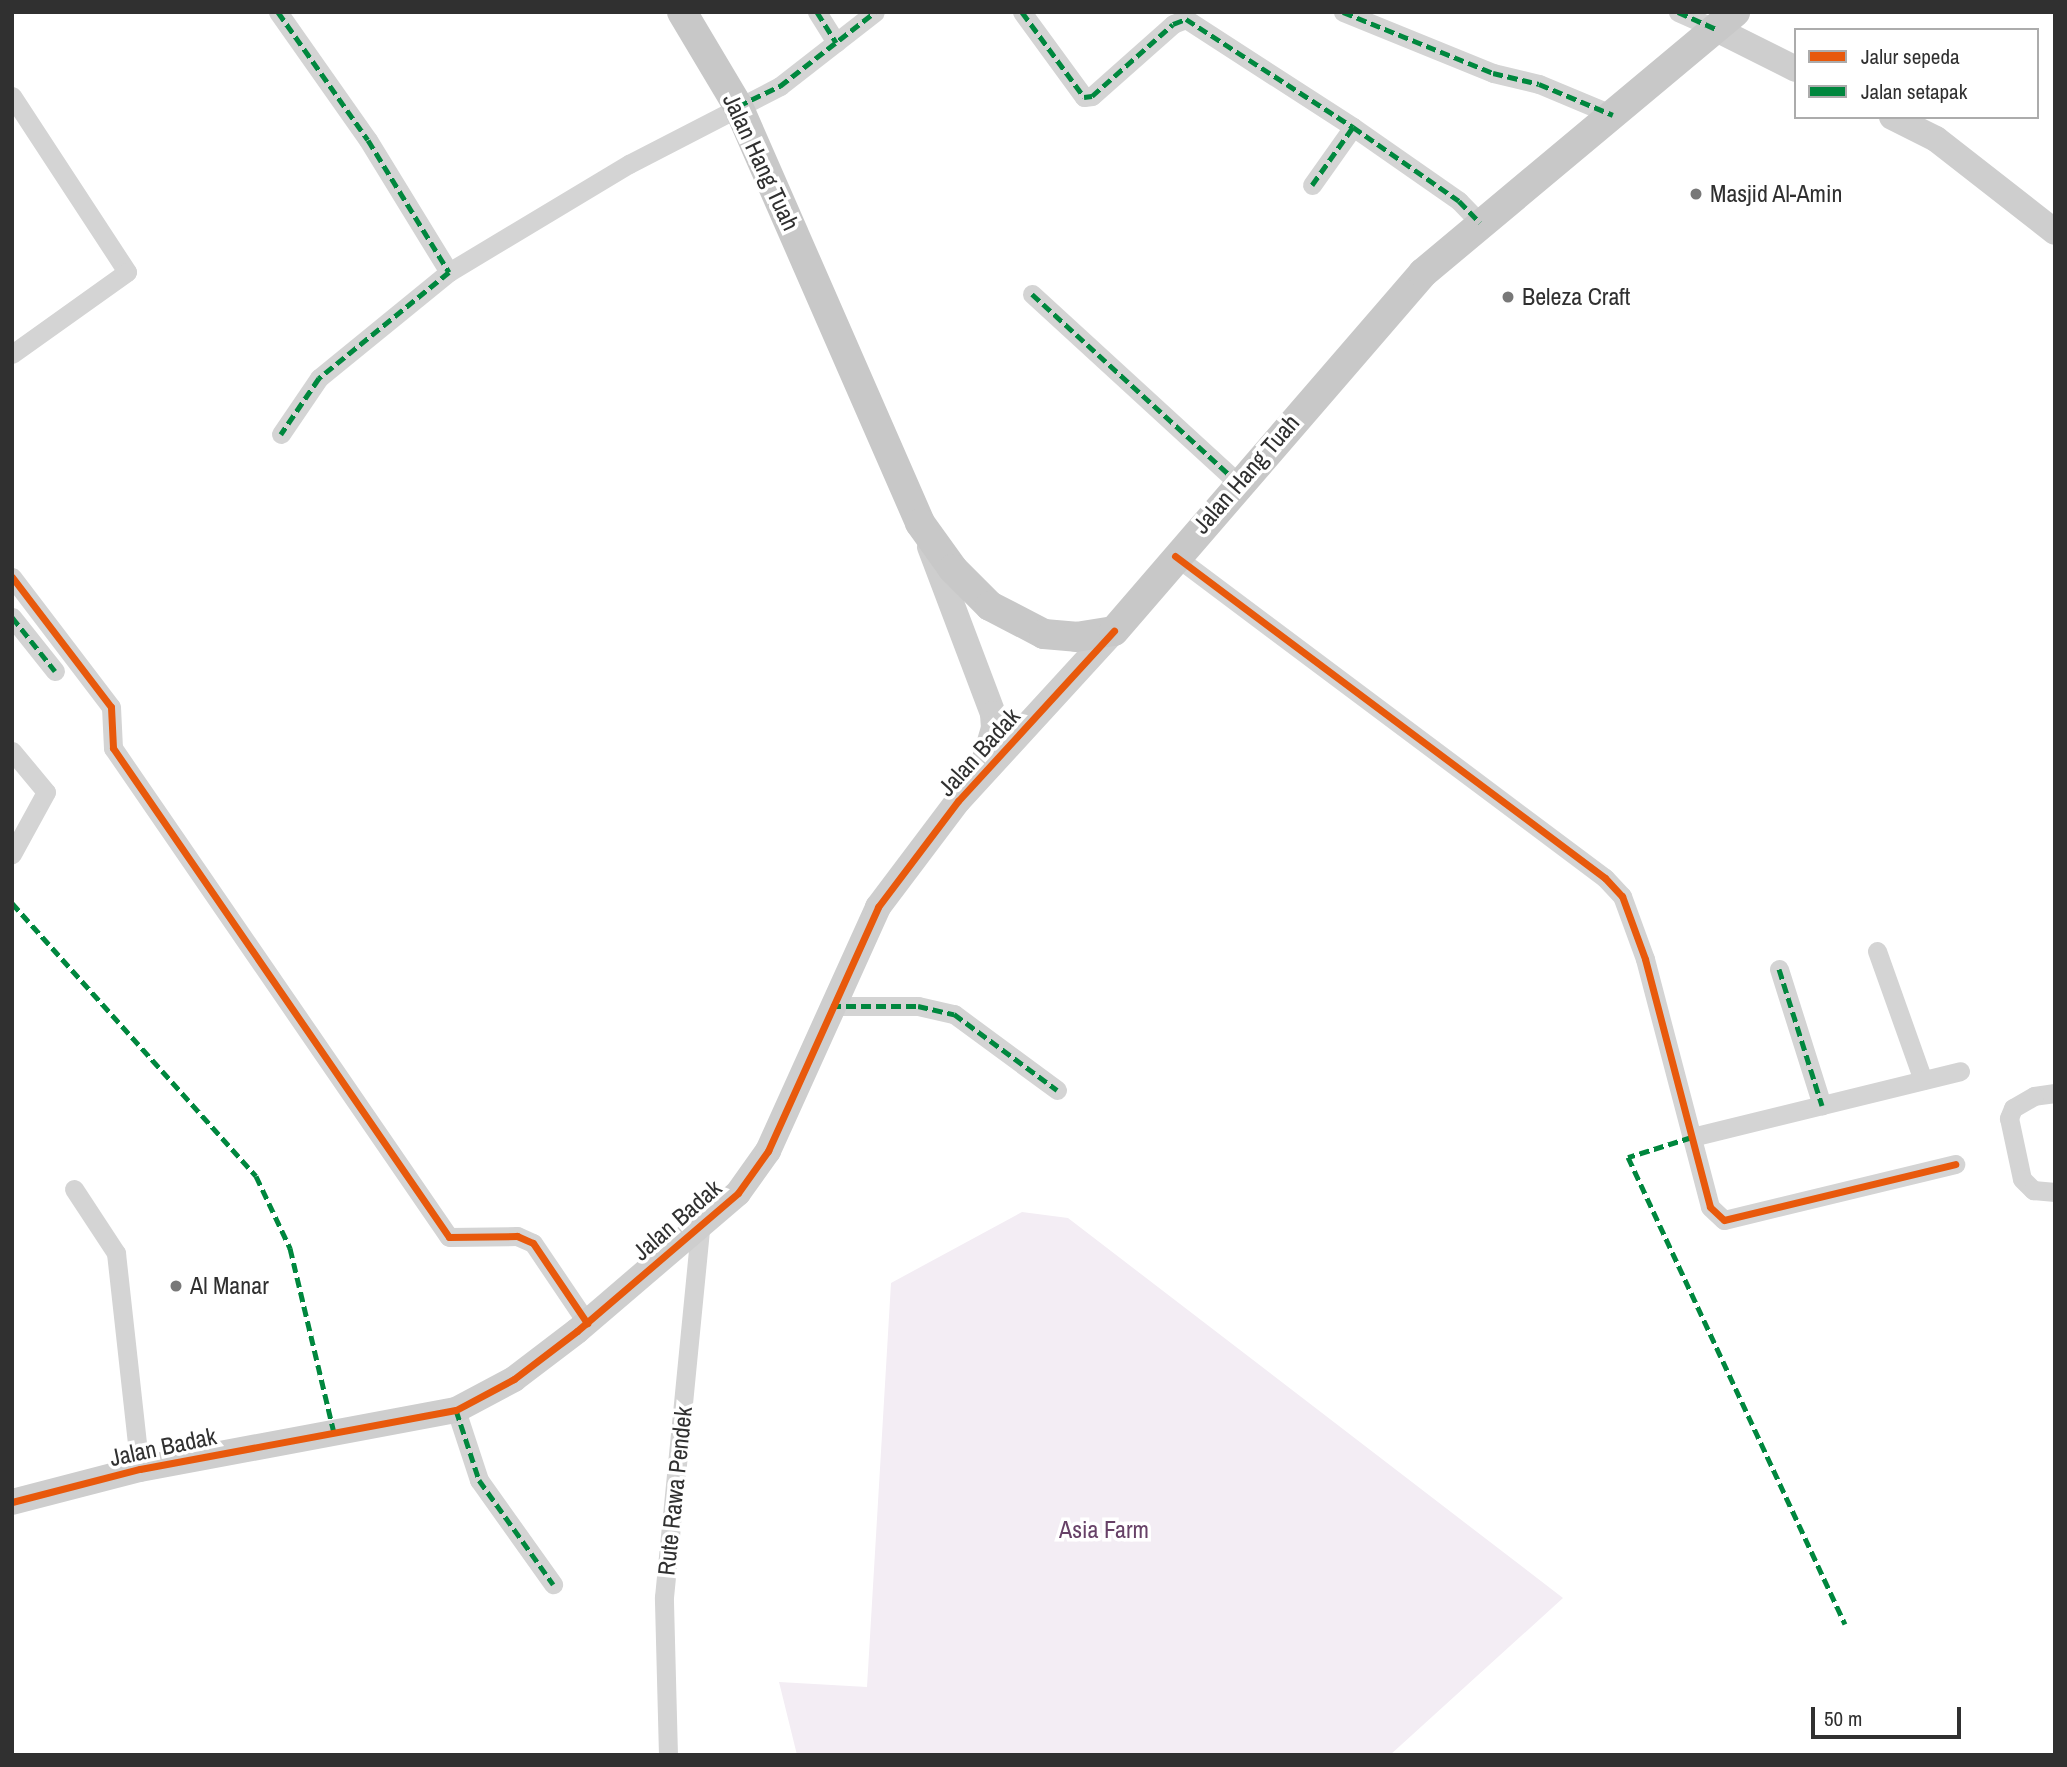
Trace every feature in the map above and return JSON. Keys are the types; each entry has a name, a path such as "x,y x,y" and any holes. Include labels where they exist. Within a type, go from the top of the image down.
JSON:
{"main road":[{"name":"Jalan Hang Tuah","path":"682,12 738,106 920,523 953,569 990,606 1044,635 1076,637 1114,631 1238,482 1423,273 1725,21"}],"street":[{"path":"278,12 368,140 449,272"},
{"path":"817,12 836,43"},
{"path":"281,434 319,379 449,272 527,222 738,106 780,86 876,12"},
{"path":"1022,12 1084,97 1092,96 1173,24 1197,18 1459,201 1480,223"},
{"path":"1343,12 1493,73 1539,84 1613,115"},
{"path":"1678,12 1725,21 1794,68"},
{"path":"12,96 127,272 12,354"},
{"path":"1896,119 1936,139 2055,232"},
{"path":"1312,185 1353,127"},
{"path":"1032,294 1238,482"},
{"path":"920,523 993,714 994,729 979,777"},
{"path":"1175,556 1605,878 1622,896 1645,959 1710,1207 1724,1220 1955,1164"},
{"path":"12,577 111,707 113,748 449,1237 517,1236 533,1243 587,1323"},
{"path":"12,617 55,671"},
{"name":"Jalan Badak","path":"12,1503 140,1469 456,1410 514,1379 587,1323 738,1193 768,1151 831,1006 878,907 979,777 1114,631"},
{"path":"12,751 46,792 12,854"},
{"path":"1877,951 1923,1080"},
{"path":"1779,969 1822,1105"},
{"path":"831,1006 918,1006 954,1014 1057,1090"},
{"path":"1692,1137 1960,1071"},
{"path":"2055,1093 2034,1096 2013,1108 2009,1118 2022,1179 2034,1190 2055,1192"},
{"path":"74,1189 116,1253 140,1469"},
{"name":"Rute Rawa Pendek","path":"668,1755 664,1597 700,1228"},
{"path":"456,1410 479,1480 552,1584"}],"green space":[{"name":"Asia Farm","path":"1022,1212 1068,1218 1563,1598 1390,1755 797,1755 779,1682 867,1687 891,1283"}],"marked path":[{"path":"278,12 368,140 449,272 319,378 281,434"},
{"path":"817,12 836,43"},
{"path":"738,106 780,86 875,12"},
{"path":"1022,12 1084,97 1092,96 1173,24 1186,19 1353,127 1459,201 1480,223"},
{"path":"1343,12 1493,73 1539,84 1613,115"},
{"path":"1678,12 1716,29"},
{"path":"1312,185 1353,127"},
{"path":"1032,294 1238,483"},
{"path":"12,617 55,671"},
{"path":"12,903 256,1176 290,1248 334,1433"},
{"path":"1779,969 1822,1105"},
{"path":"831,1006 918,1006 954,1014 1057,1090"},
{"path":"1692,1137 1628,1157 1845,1624"},
{"path":"456,1410 479,1480 553,1584"}],"cycle path":[{"path":"1175,556 1605,878 1622,896 1645,959 1710,1207 1724,1220 1955,1164"},
{"path":"12,577 111,707 113,748 449,1237 517,1236 533,1243 587,1323"},
{"path":"12,1502 140,1469 456,1410 514,1379 577,1331 738,1193 768,1151 878,907 958,801 1114,631"}],"place":[{"name":"Masjid Al-Amin","path":"1696,194"},
{"name":"Beleza Craft","path":"1508,297"},
{"name":"Al Manar","path":"176,1286"}]}
